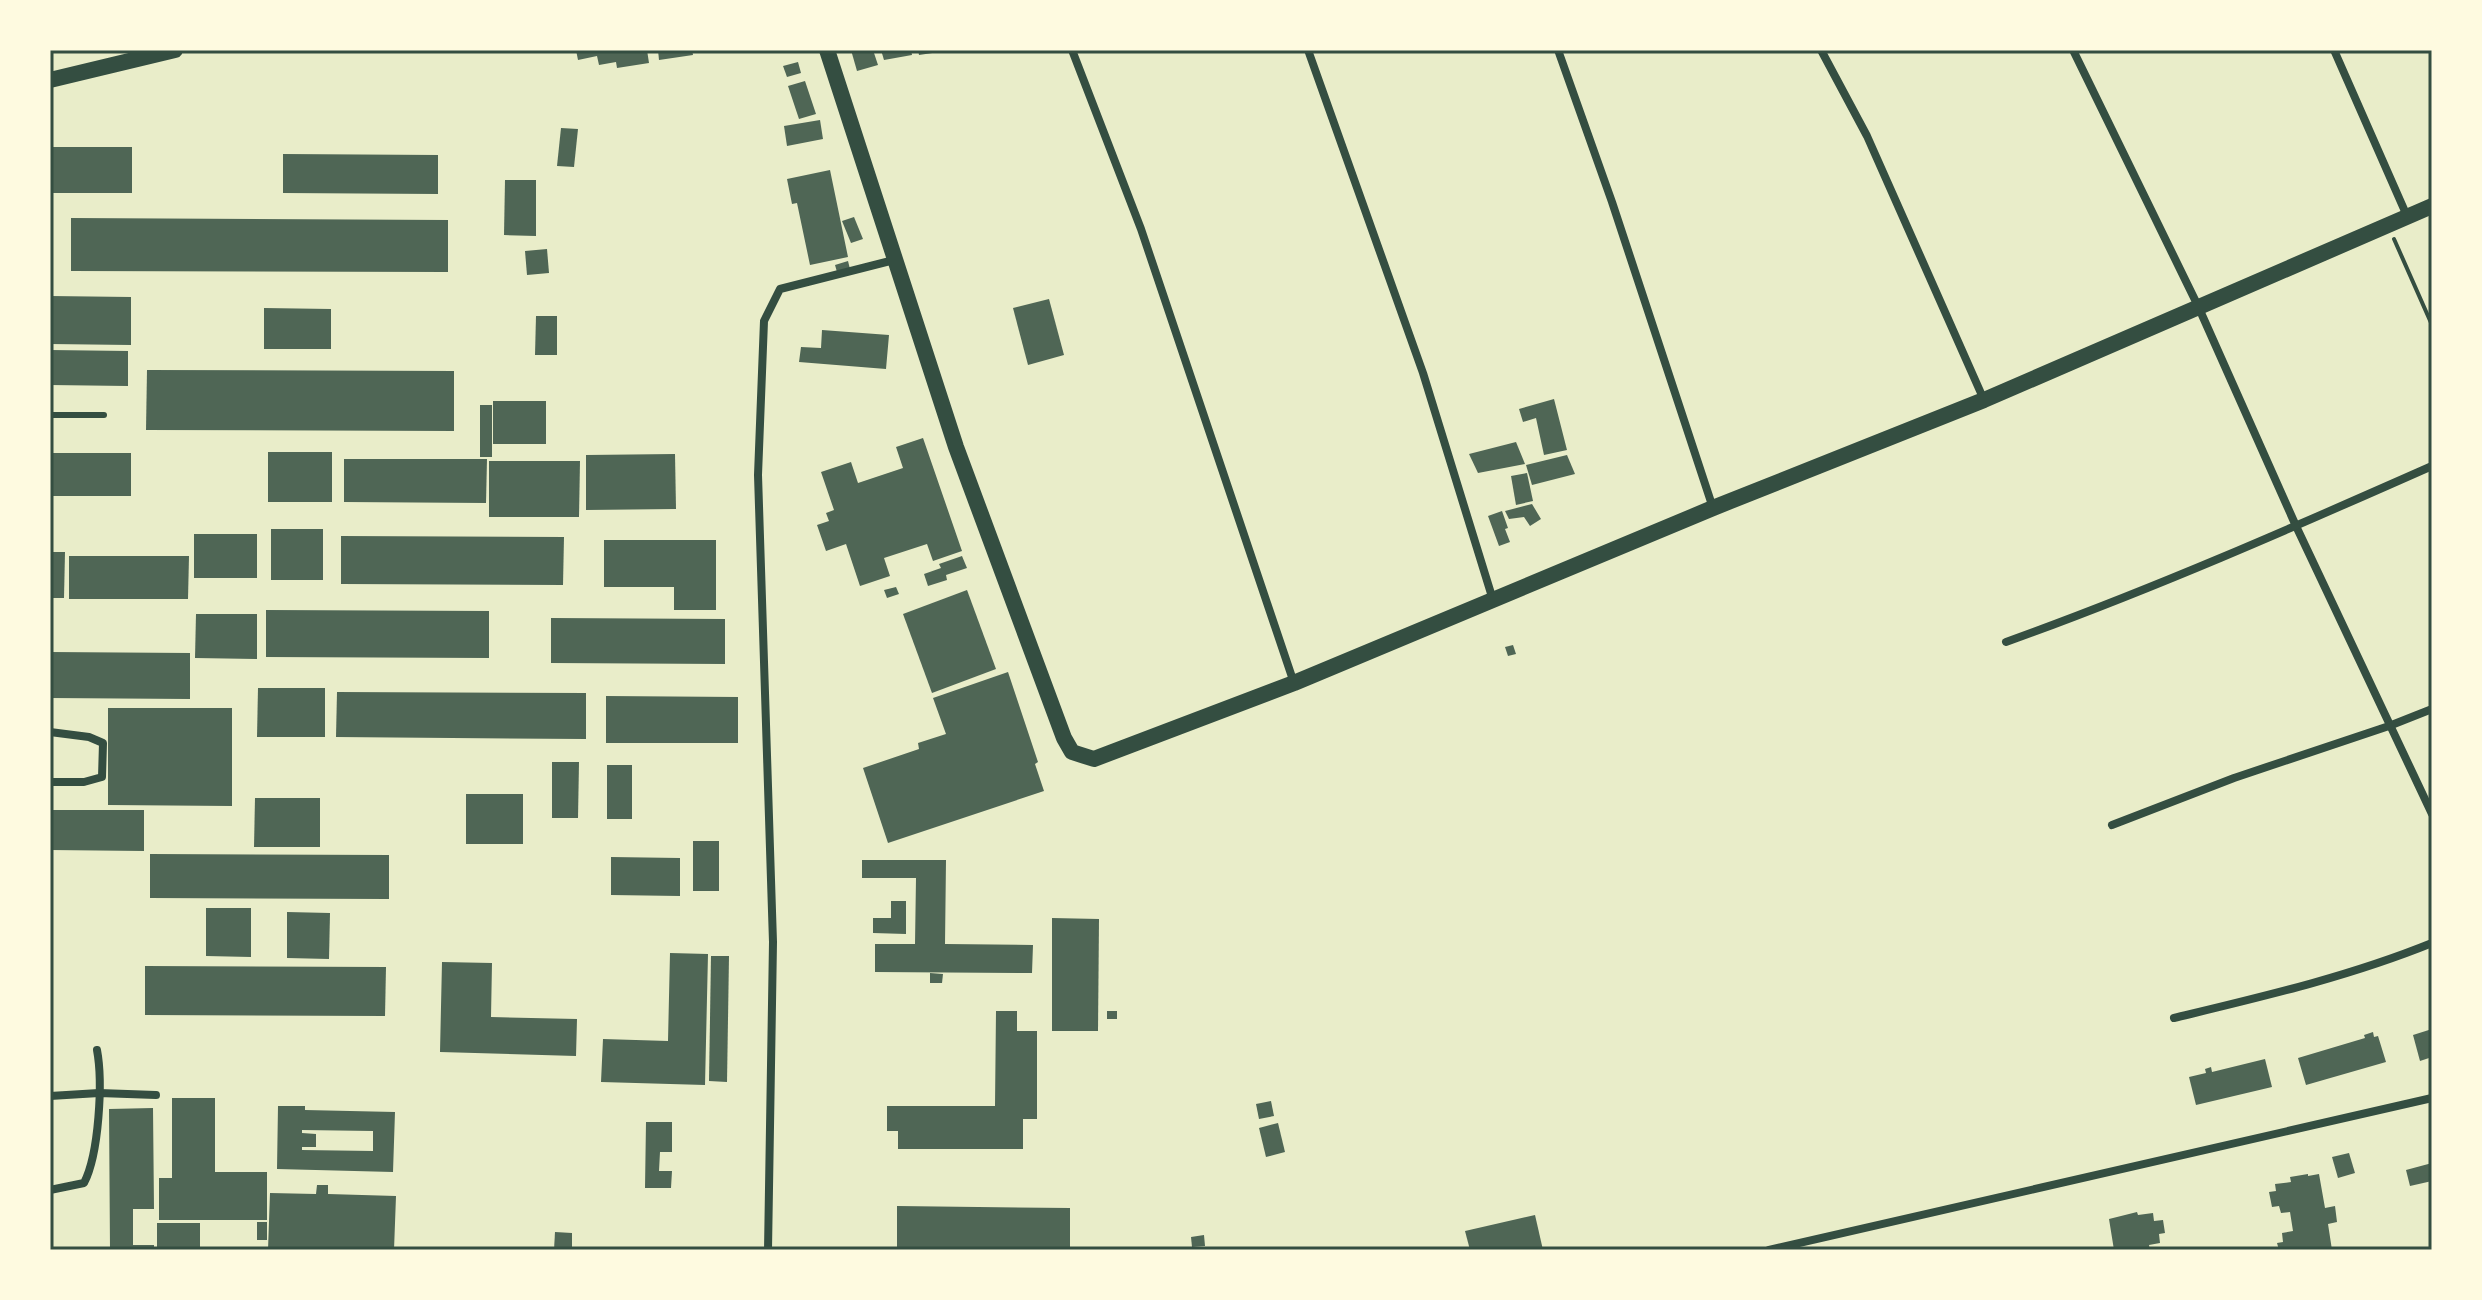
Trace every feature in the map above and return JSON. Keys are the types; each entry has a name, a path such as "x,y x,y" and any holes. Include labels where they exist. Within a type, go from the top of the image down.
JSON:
{"main road":[{"path":"50,80 175,50"},
{"path":"827,50 956,447 1072,752 1094,759 1294,683 1713,508 1984,400 2432,206"}],"street":[{"path":"1072,50 1141,229 1294,683"},
{"path":"1308,50 1423,373 1493,600"},
{"path":"1558,50 1628,247 1713,508"},
{"path":"1821,50 1867,136 1984,400"},
{"path":"2073,50 2198,306 2296,526 2432,814"},
{"path":"2334,50 2408,217"},
{"path":"768,1250 773,942 758,475 764,321 780,289 894,260"},
{"path":"2006,642 2088,613 2432,466"},
{"path":"2112,825 2234,778 2432,709"},
{"path":"50,732 89,737 103,743 102,777 84,782 50,782"},
{"path":"2174,1018 2302,987 2432,943"},
{"path":"50,1190 84,1183 91,1169 99,1093 97,1050"},
{"path":"50,1096 99,1093 156,1095"},
{"path":"1769,1250 2432,1098"}],"lane":[{"path":"50,415 104,415"}],"path":[{"path":"2388,225 2432,325"}],"building":[{"path":"576,50 647,50 649,63 617,68 616,62 599,65 597,56 578,60"},
{"path":"658,50 692,50 693,55 659,60"},
{"path":"851,50 873,50 878,65 857,71"},
{"path":"881,50 911,50 912,55 884,60"},
{"path":"918,50 939,50 939,52 919,55"},
{"path":"798,62 801,73 787,77 783,66"},
{"path":"805,81 816,114 799,119 788,86"},
{"path":"820,120 823,139 787,146 784,126"},
{"path":"561,128 578,129 574,167 557,166"},
{"path":"50,147 132,147 132,193 50,193"},
{"path":"283,154 438,155 438,194 283,193"},
{"path":"830,170 848,257 810,265 797,203 792,204 787,179"},
{"path":"505,180 536,180 536,236 504,235"},
{"path":"854,217 863,239 851,243 842,221"},
{"path":"71,218 448,220 448,272 71,271"},
{"path":"547,249 549,273 527,275 525,251"},
{"path":"848,261 850,269 837,272 835,265"},
{"path":"50,296 131,297 131,345 50,344"},
{"path":"1049,299 1064,355 1028,365 1013,308"},
{"path":"264,308 331,309 331,349 264,349"},
{"path":"536,316 557,316 557,355 535,355"},
{"path":"822,330 889,335 886,369 799,362 801,347 821,348"},
{"path":"50,350 128,351 128,386 50,385"},
{"path":"147,370 454,371 454,431 146,430"},
{"path":"1554,399 1567,450 1544,455 1536,418 1523,422 1519,409"},
{"path":"493,401 546,401 546,444 493,444"},
{"path":"480,405 492,405 492,457 480,457"},
{"path":"923,438 962,551 933,561 927,544 884,558 890,576 860,586 846,544 826,551 817,525 829,521 826,513 834,510 821,472 851,462 858,483 903,468 896,447"},
{"path":"1516,442 1525,464 1478,473 1469,454"},
{"path":"268,452 332,452 332,502 268,502"},
{"path":"50,453 131,453 131,496 50,496"},
{"path":"675,454 676,509 586,510 586,455"},
{"path":"1567,455 1575,474 1532,485 1526,465"},
{"path":"344,459 487,459 486,503 344,502"},
{"path":"489,461 580,461 579,517 489,517"},
{"path":"1527,473 1533,501 1516,505 1511,476"},
{"path":"1532,504 1541,519 1530,526 1524,517 1509,519 1505,511"},
{"path":"1502,511 1510,542 1499,546 1488,516"},
{"path":"271,529 323,529 323,580 271,580"},
{"path":"194,534 257,534 257,578 194,578"},
{"path":"341,536 564,537 563,585 341,584"},
{"path":"604,540 716,540 716,610 674,610 674,587 604,587"},
{"path":"50,552 65,552 64,598 50,598"},
{"path":"69,556 189,556 188,599 69,599"},
{"path":"962,556 967,568 946,575 947,580 928,586 924,574 941,568 939,564"},
{"path":"896,587 899,594 887,598 884,590"},
{"path":"967,590 996,669 932,693 903,614"},
{"path":"266,610 489,611 489,658 266,657"},
{"path":"196,614 257,614 257,659 195,658"},
{"path":"551,618 725,619 725,664 551,663"},
{"path":"1513,645 1516,654 1508,656 1505,647"},
{"path":"50,652 190,653 190,699 50,698"},
{"path":"1008,672 1038,762 1035,764 1044,791 888,843 863,768 919,749 918,743 946,734 933,698"},
{"path":"258,688 325,688 325,737 257,737"},
{"path":"337,692 586,693 586,739 336,737"},
{"path":"606,696 738,697 738,743 606,743"},
{"path":"108,708 232,708 232,806 108,805"},
{"path":"552,762 579,762 578,818 552,818"},
{"path":"607,765 632,765 632,819 607,819"},
{"path":"466,794 523,794 523,844 466,844"},
{"path":"255,798 320,798 320,847 254,847"},
{"path":"50,810 144,810 144,851 50,850"},
{"path":"693,841 719,841 719,891 693,891"},
{"path":"150,854 389,855 389,899 150,898"},
{"path":"611,857 680,858 680,896 611,895"},
{"path":"862,860 946,860 945,944 1033,945 1032,973 875,972 875,944 915,944 916,878 862,878"},
{"path":"891,901 906,901 906,934 873,933 873,918 891,918"},
{"path":"206,908 251,908 251,957 206,956"},
{"path":"287,912 330,913 329,959 287,958"},
{"path":"1052,918 1099,919 1098,1031 1052,1031"},
{"path":"670,953 708,954 705,1085 601,1082 603,1039 668,1041"},
{"path":"711,956 729,956 727,1082 709,1081"},
{"path":"442,962 492,963 491,1017 577,1019 576,1056 440,1052"},
{"path":"145,966 386,967 385,1016 145,1015"},
{"path":"930,973 943,974 942,983 930,983"},
{"path":"996,1011 1017,1011 1017,1031 1037,1031 1037,1119 1023,1119 1023,1149 898,1149 898,1131 887,1131 887,1106 995,1106"},
{"path":"1107,1011 1117,1011 1117,1019 1107,1019"},
{"path":"2432,1029 2432,1057 2420,1061 2413,1035"},
{"path":"2373,1032 2374,1037 2378,1036 2386,1062 2306,1085 2298,1058 2365,1038 2364,1035"},
{"path":"2265,1059 2272,1087 2196,1105 2189,1077 2206,1073 2205,1069 2211,1067 2212,1072"},
{"path":"172,1098 215,1098 215,1172 267,1172 267,1220 159,1220 159,1178 172,1178"},
{"path":"1271,1101 1274,1116 1259,1119 1256,1104"},
{"path":"278,1106 305,1106 305,1110 395,1112 393,1172 277,1169","holes":["302,1130 373,1131 373,1151 302,1150 302,1147 316,1147 316,1134 302,1133"]},
{"path":"153,1108 154,1209 133,1209 133,1245 154,1245 154,1250 110,1250 109,1109"},
{"path":"646,1122 672,1122 672,1152 660,1152 659,1171 672,1171 671,1188 645,1188"},
{"path":"1278,1123 1285,1152 1266,1157 1259,1128"},
{"path":"2349,1153 2355,1173 2338,1178 2332,1157"},
{"path":"2432,1163 2432,1181 2410,1186 2406,1170"},
{"path":"2319,1174 2325,1208 2335,1206 2337,1222 2328,1224 2332,1250 2279,1250 2277,1243 2283,1242 2282,1233 2293,1231 2290,1212 2281,1213 2279,1206 2272,1207 2269,1192 2276,1191 2275,1184 2291,1182 2290,1177"},
{"path":"317,1185 328,1185 328,1194 396,1196 394,1250 268,1250 270,1193 316,1194"},
{"path":"897,1206 1070,1208 1070,1250 897,1250"},
{"path":"2137,1212 2138,1215 2153,1213 2154,1221 2163,1220 2165,1233 2159,1234 2160,1243 2149,1245 2150,1250 2114,1250 2109,1219"},
{"path":"1535,1215 1543,1250 1470,1250 1465,1231"},
{"path":"257,1222 267,1222 267,1240 257,1240"},
{"path":"157,1223 200,1223 200,1250 157,1250"},
{"path":"555,1232 572,1233 572,1250 554,1250"},
{"path":"1204,1235 1205,1246 1192,1247 1191,1237"}]}
